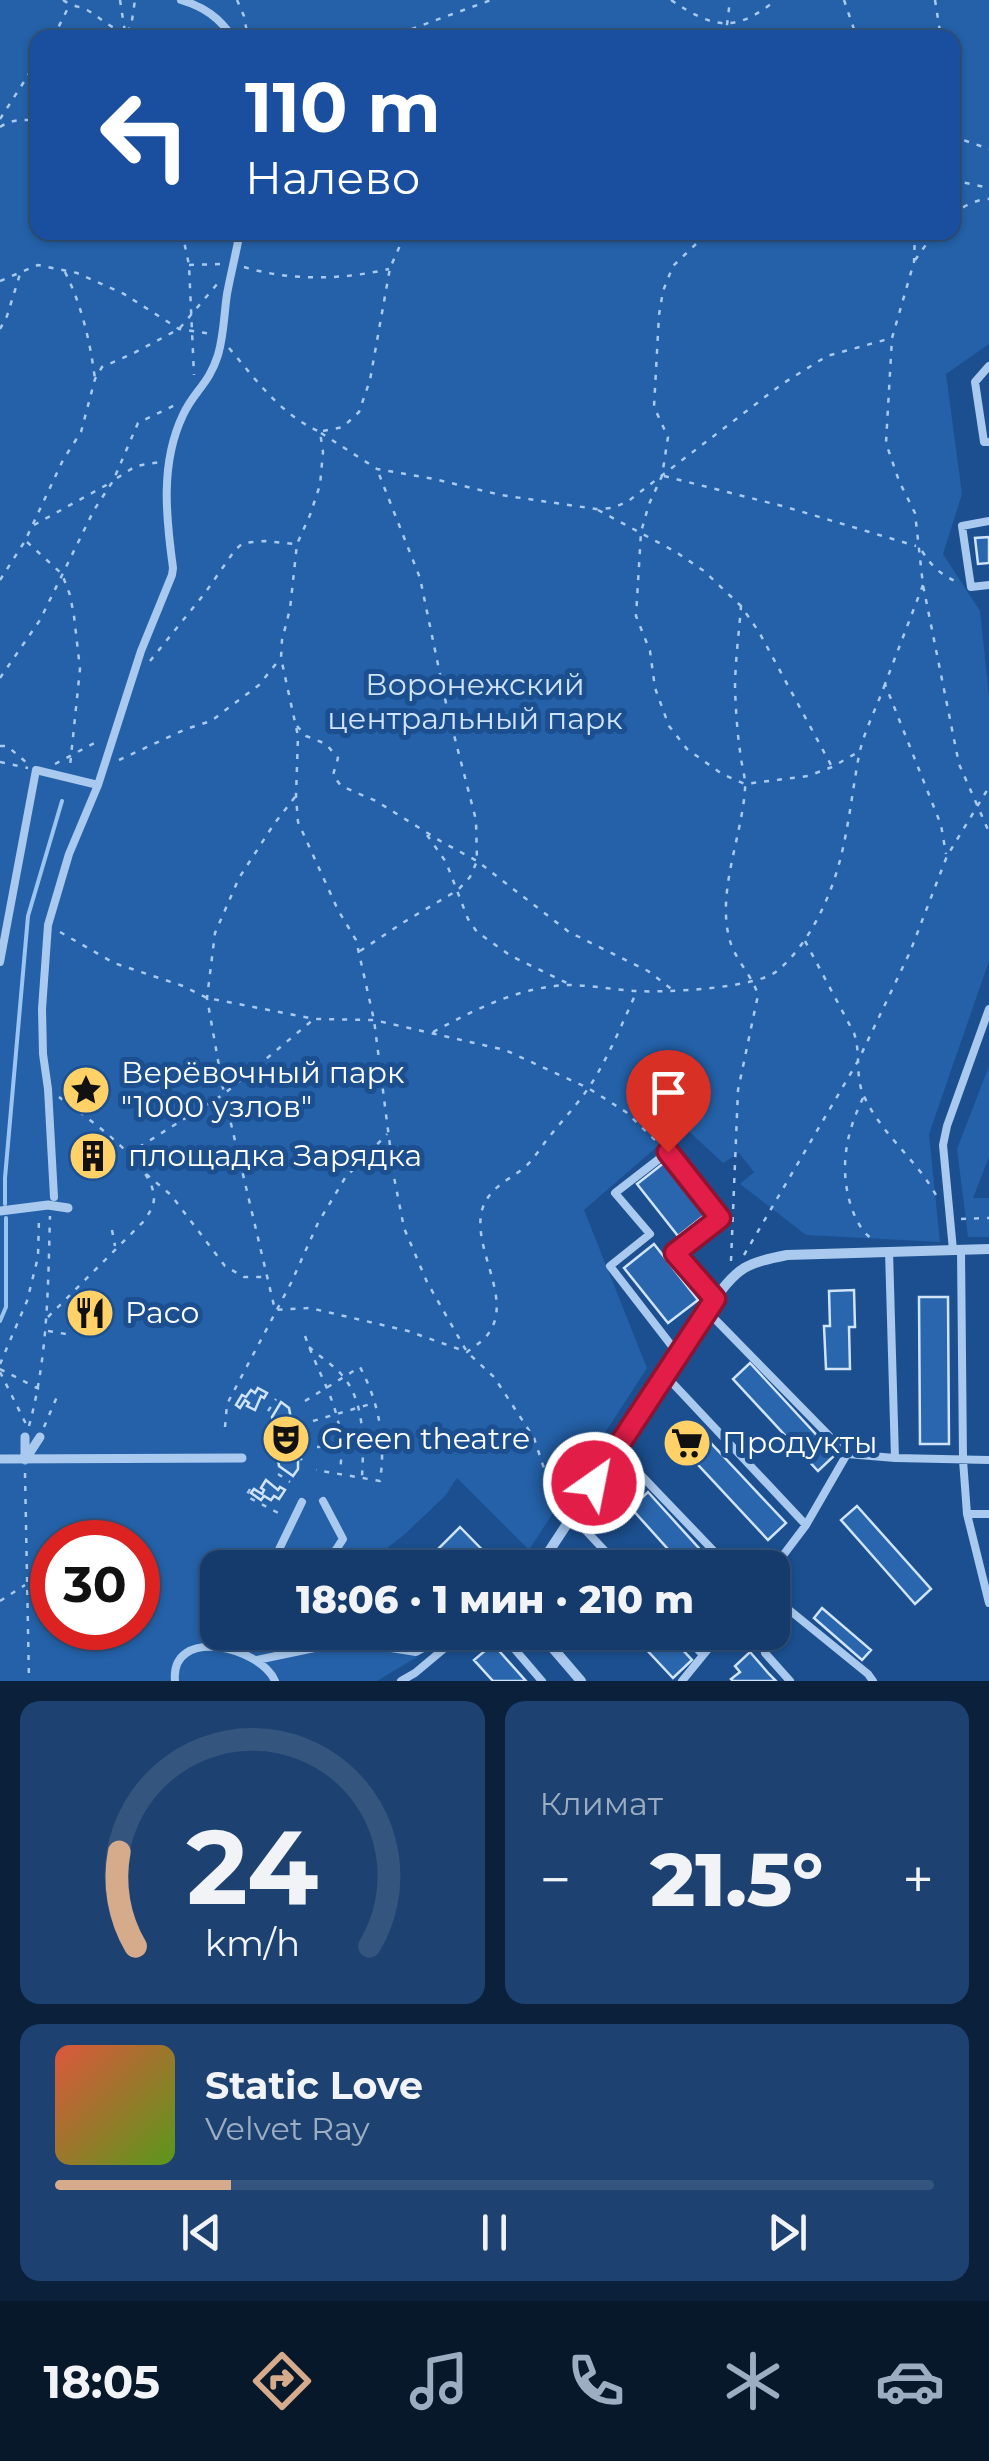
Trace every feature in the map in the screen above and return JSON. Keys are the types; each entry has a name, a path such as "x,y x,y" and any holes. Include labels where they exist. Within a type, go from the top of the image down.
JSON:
{"street":[{"path":"0,1211 48,1205 68,1208"},
{"path":"550,1550 715,1299 743,1268 788,1254 989,1249"},
{"path":"25,1437 25,1462"},
{"path":"25,1462 40,1437"},
{"path":"0,1459 25,1462 242,1458"},
{"path":"555,1650 581,1681"}],"lane":[{"path":"181,0 204,7 228,30"},
{"path":"48,1205 48,1089 42,1009 48,925 69,854 98,784 173,568 167,507 170,460 182,416 212,375 222,340 238,240"},
{"path":"989,366 975,382 984,442 989,442"},
{"path":"989,521 962,526 971,587 989,585"},
{"path":"0,962 36,770 98,784"},
{"path":"989,1009 943,1145 957,1250 967,1514 989,1603"},
{"path":"678,1354 610,1266 650,1234 615,1193 668,1152 720,1218 675,1253 715,1299"},
{"path":"889,1251 895,1458"},
{"path":"707,1311 846,1454 989,1460"},
{"path":"664,1374 806,1526"},
{"path":"616,1450 713,1550"},
{"path":"787,1550 806,1526 846,1454"},
{"path":"323,1501 343,1539 336,1550"},
{"path":"279,1550 302,1502"},
{"path":"967,1514 989,1514"},
{"path":"572,1516 604,1550"},
{"path":"790,1612 868,1679"},
{"path":"175,1681 177,1661 186,1652 202,1646 257,1660 270,1670 275,1681"},
{"path":"257,1660 305,1650"},
{"path":"402,1681 442,1650"},
{"path":"515,1650 542,1681"},
{"path":"698,1650 703,1655"},
{"path":"682,1681 707,1650"},
{"path":"764,1650 790,1681"},
{"path":"414,1673 422,1681"}],"path":[{"path":"63,0 120,30"},
{"path":"120,0 124,30"},
{"path":"127,30 131,27 135,0"},
{"path":"237,0 246,30"},
{"path":"409,30 491,0"},
{"path":"671,0 686,10 727,25 753,18 776,0"},
{"path":"727,30 730,0"},
{"path":"844,0 854,30"},
{"path":"934,0 940,30"},
{"path":"57,30 70,5"},
{"path":"0,119 30,72"},
{"path":"0,127 8,122 30,121"},
{"path":"960,139 989,149"},
{"path":"960,182 989,188"},
{"path":"960,208 989,199"},
{"path":"0,678 40,620 94,510 113,481 138,423 196,395 189,265 184,240"},
{"path":"320,432 343,427 359,412 370,380 390,268 402,240"},
{"path":"697,240 673,266 659,315 654,407 668,436 662,476 641,532 636,616 650,651 655,688 669,726 687,749 722,774 746,784 808,776 860,751"},
{"path":"915,240 914,262 892,338 886,443 914,512 923,585 960,764 989,832"},
{"path":"914,262 929,240"},
{"path":"0,281 38,264 78,273 124,294 179,328 206,332 222,340 274,402 302,424 377,469 501,495 596,509 627,502 782,384 827,356 892,338"},
{"path":"189,265 234,264 272,275 322,277 368,274 390,268"},
{"path":"0,580 25,541 63,460 81,432 102,367 179,328 234,264"},
{"path":"64,270 79,300 95,380"},
{"path":"0,329 20,272"},
{"path":"320,432 320,485 297,544 290,609 282,640 285,685 298,736 298,822 356,940 374,1020 404,1228 427,1282 467,1352 494,1377 534,1438 564,1530"},
{"path":"33,526 125,471 170,460"},
{"path":"359,952 458,890 477,861 476,820 447,708 420,578 377,469"},
{"path":"662,476 919,546 930,565 945,578 971,587"},
{"path":"596,509 704,571 741,606 832,767"},
{"path":"25,541 62,574 72,605 80,669 69,778"},
{"path":"130,686 235,550 243,544 265,541 297,544"},
{"path":"430,1034 508,996 570,985 675,992 754,981 775,974 804,940 828,896 846,841 860,751 923,585"},
{"path":"730,1278 738,1090 758,995 730,940 727,916 730,870 746,784 735,687 741,606"},
{"path":"103,766 211,721 260,685 281,658"},
{"path":"886,684 941,825 947,856"},
{"path":"0,762 36,770 54,765 96,743 118,724"},
{"path":"296,724 306,736 326,744 338,758 333,775 342,786 376,801 477,861 569,932 636,964 675,992"},
{"path":"0,746 7,746 36,770"},
{"path":"730,1278 858,1061 910,952 947,856 989,786"},
{"path":"276,1310 224,1094 206,998 215,932 239,878 296,796"},
{"path":"424,830 446,862 477,932 570,985"},
{"path":"48,925 114,963 183,986 206,998 315,1018 374,1020 505,1050 588,1088 626,1112 668,1152"},
{"path":"804,940 854,1033 859,1081 881,1124 927,1180 950,1219 989,1218"},
{"path":"467,1352 491,1330 496,1316 497,1301 480,1228 482,1210 490,1193 525,1167 588,1088 602,1067 636,991"},
{"path":"128,1154 224,1094 315,1018"},
{"path":"48,1089 128,1154 150,1184 154,1203 145,1220 48,1317"},
{"path":"864,1096 852,1120 844,1159 845,1187 865,1234 889,1251"},
{"path":"225,1426 227,1404 318,1223 346,1178 389,1132"},
{"path":"141,1170 171,1195 225,1266 244,1276 267,1277"},
{"path":"48,1205 48,1317 39,1389 28,1428 0,1368 27,1301 48,1205"},
{"path":"112,1230 115,1248"},
{"path":"276,1310 310,1308 408,1330 467,1352"},
{"path":"46,1330 66,1334"},
{"path":"305,1336 338,1414 343,1446 340,1474"},
{"path":"309,1347 343,1376 358,1408 364,1446 362,1478"},
{"path":"304,1401 360,1366 381,1425 380,1481 316,1470"},
{"path":"0,1368 39,1389"},
{"path":"40,1437 59,1392"},
{"path":"268,1411 276,1399"},
{"path":"314,1420 375,1403"},
{"path":"317,1447 382,1445"},
{"path":"25,1462 29,1681"},
{"path":"278,1474 290,1482"},
{"path":"250,1489 246,1496 280,1512 292,1524"},
{"path":"0,1601 26,1585"}],"green space":[{"name":"Воронежский центральный парк","path":"0,0 989,0 989,344 946,374 962,494 943,554 980,611 989,696 989,961 929,1134 940,1242 806,1235 740,1184 754,1172 739,1153 723,1163 682,1125 584,1210 647,1368 529,1550 457,1478 445,1496 385,1550 200,1550 200,1650 412,1650 417,1657 377,1681 0,1681"},
{"path":"989,1066 989,1157 973,1198 989,1198 989,1237 968,1237 957,1149"}],"building":[{"path":"989,537 989,563 978,564 975,538"},
{"name":"площадка Зарядка","path":"106,1139 107,1172 79,1173 78,1140"},
{"path":"665,1162 706,1214 678,1236 637,1184"},
{"path":"654,1244 698,1300 668,1323 624,1268"},
{"path":"854,1290 855,1327 849,1327 850,1369 826,1369 824,1326 830,1326 829,1291"},
{"path":"919,1297 948,1297 949,1444 920,1444"},
{"path":"750,1363 835,1455 818,1471 733,1379"},
{"path":"258,1388 267,1393 264,1398 261,1396 255,1410 245,1400 240,1408 236,1405 242,1395 246,1397"},
{"path":"281,1402 294,1418 301,1459 293,1476 279,1466 272,1417"},
{"path":"693,1424 786,1523 768,1540 675,1440"},
{"path":"266,1480 278,1490 285,1490 279,1499 264,1496 261,1500 251,1493 254,1489 262,1494"},
{"path":"648,1492 701,1550 669,1550 631,1508"},
{"path":"857,1506 931,1589 915,1604 841,1520"},
{"path":"460,1527 482,1550 437,1550"},
{"path":"822,1608 871,1650 862,1660 814,1618"},
{"path":"486,1650 498,1650 526,1681 493,1681 474,1660"},
{"path":"647,1650 683,1650 692,1660 673,1678"},
{"path":"750,1652 776,1681 731,1679 740,1672 735,1666"}],"waterway":[{"path":"5,1204 28,916 62,801"},
{"path":"0,1321 6,1307 6,1218"}],"place":[{"name":"Верёвочный парк \"1000 узлов\"","path":"86,1090"},
{"name":"площадка Зарядка","path":"93,1156"},
{"name":"Paco","path":"90,1313"},
{"name":"Green theatre","path":"286,1439"},
{"name":"Продукты","path":"687,1443"}],"route":[{"path":"594,1483 715,1299 675,1253 720,1218 668,1152"}]}
